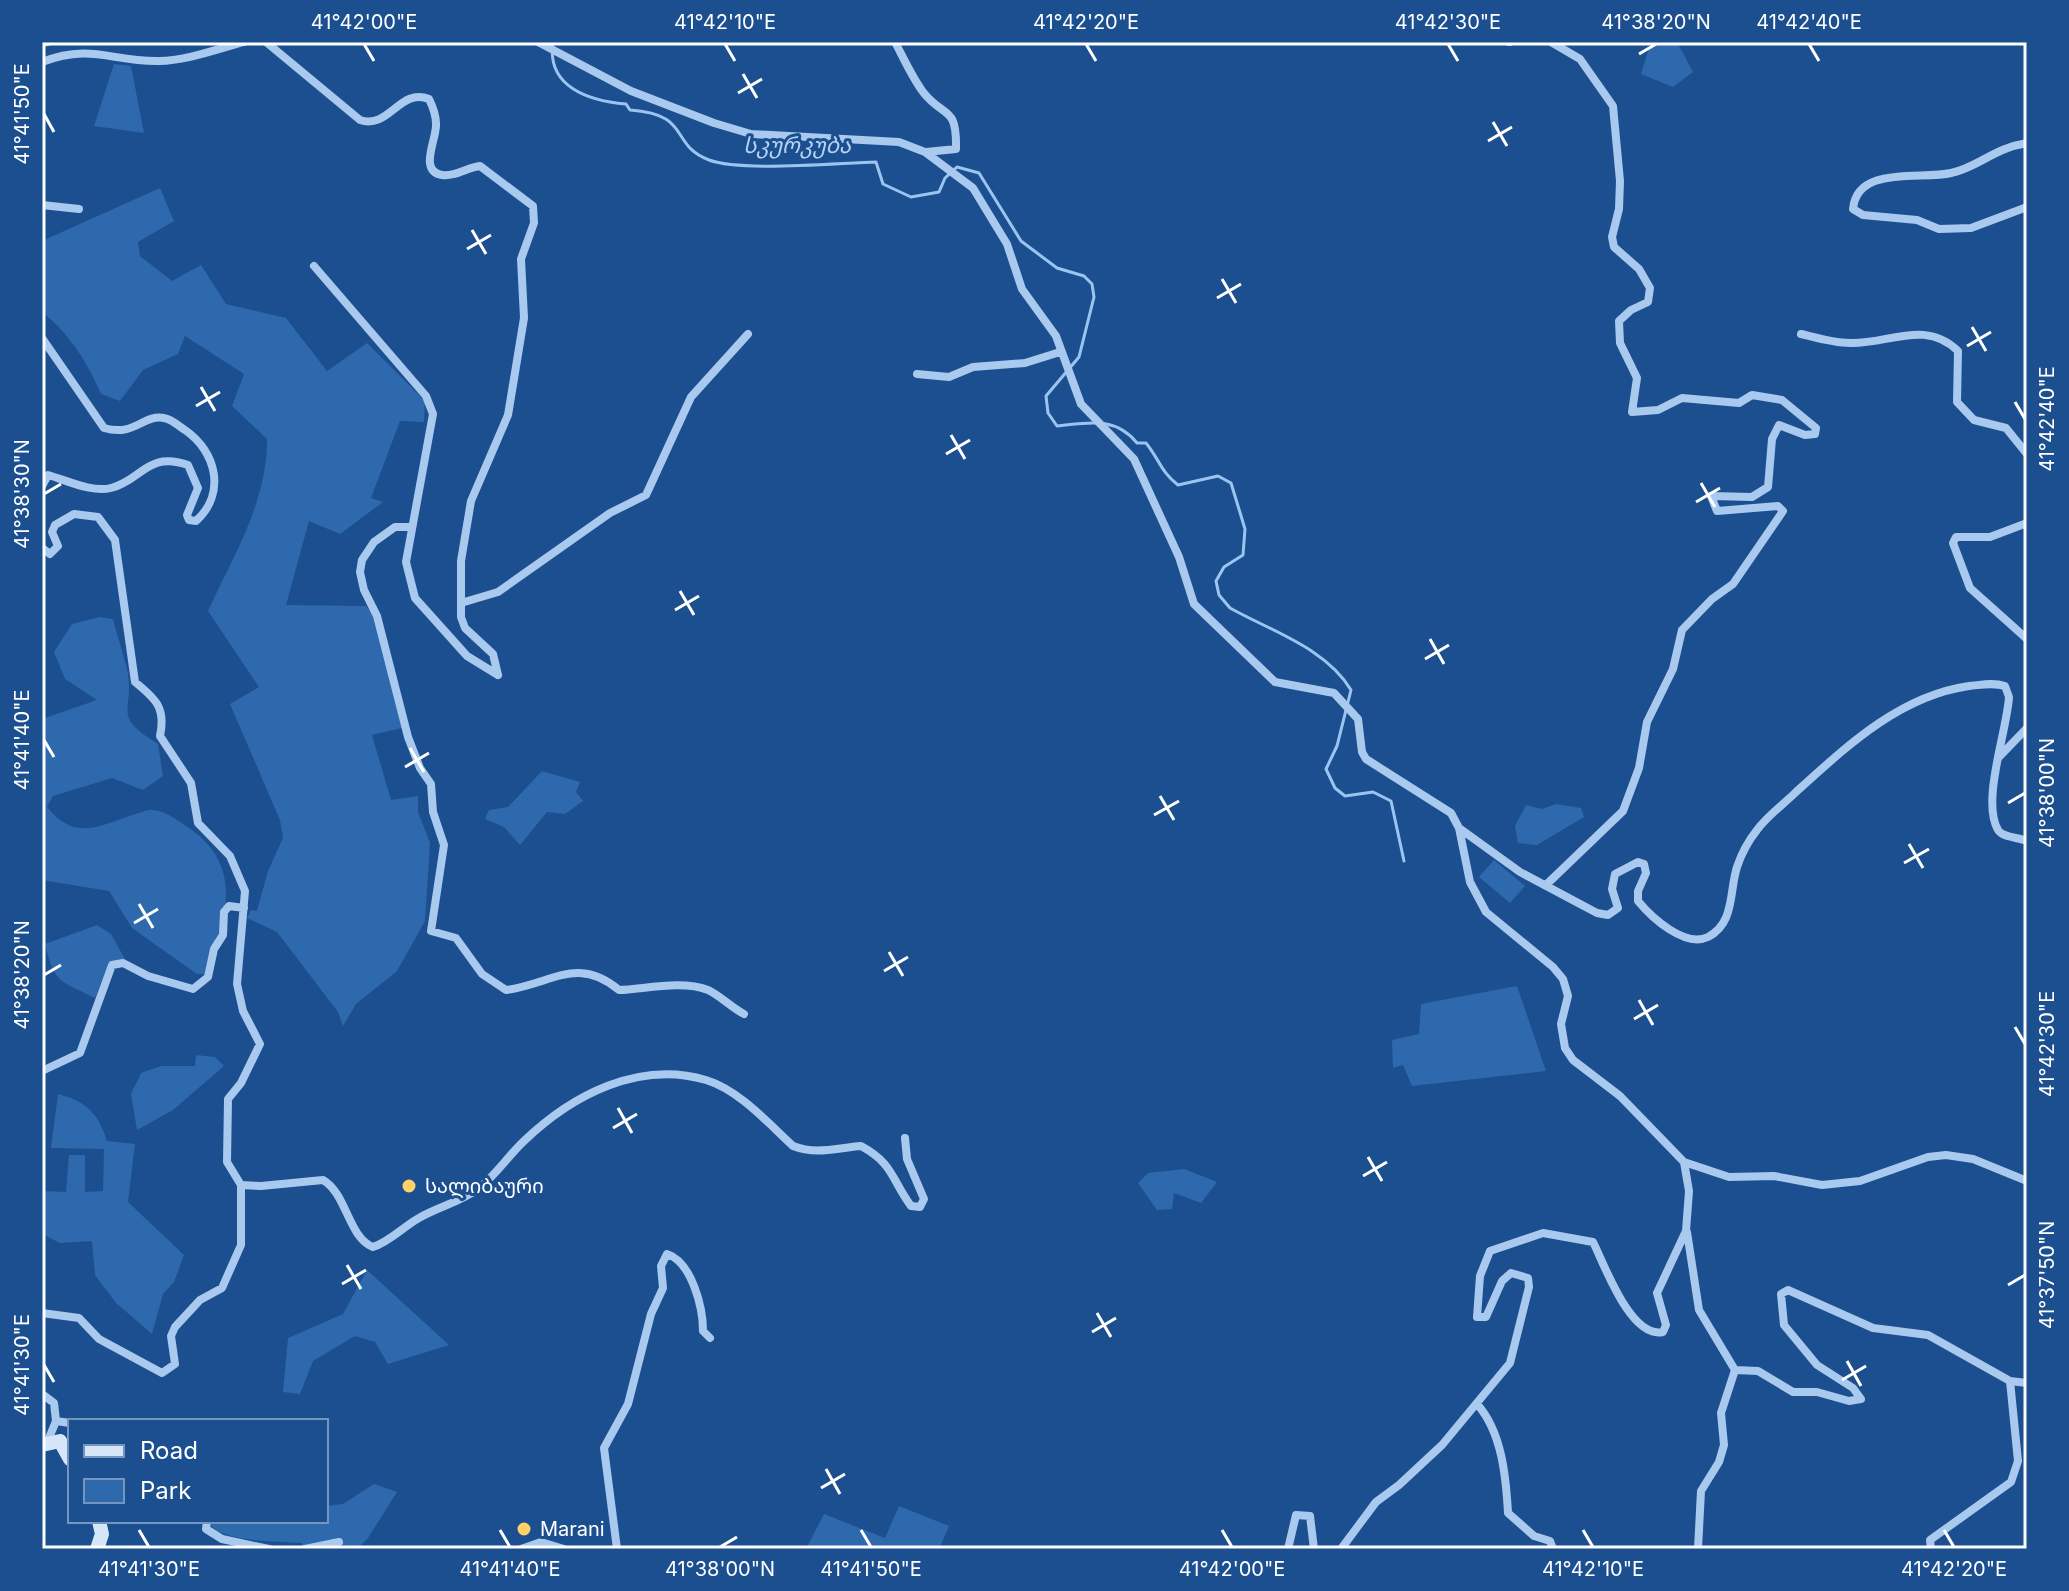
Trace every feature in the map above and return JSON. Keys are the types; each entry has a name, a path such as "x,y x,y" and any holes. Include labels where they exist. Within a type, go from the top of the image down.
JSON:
{"street":[{"path":"42,62 68,52 95,52 161,61 244,42"},
{"path":"266,42 360,120 379,120 410,97 418,95 429,99 436,127 429,158 432,169 440,175 452,175 480,166 533,206 534,223 521,259 524,318 508,415 471,501 461,561 461,603 465,628 493,654 498,675 467,656 415,598 406,562 433,414 426,396 314,266"},
{"path":"895,42 925,95 944,109 956,125 956,149 925,152"},
{"path":"1547,884 1623,811 1639,768 1647,722 1673,669 1682,630 1712,599 1733,584 1783,511 1778,506 1717,511 1711,496 1752,497 1768,487 1772,439 1779,425 1805,435 1815,434 1816,428 1782,400 1752,395 1739,403 1682,398 1658,410 1632,412 1637,378 1620,343 1619,321 1631,310 1648,302 1650,288 1639,269 1614,247 1612,237 1619,209 1620,181 1613,106 1580,59 1551,42"},
{"path":"540,43 631,91 751,134 899,142 925,152 973,188 1007,244 1022,289 1056,336 1068,377 1092,417 1134,459 1179,557 1198,609 1275,682 1321,689 1341,699 1358,719 1362,752 1366,759 1396,781 1451,813 1459,828 1470,882 1486,912 1553,967 1563,979 1568,996 1561,1024 1565,1048 1573,1060 1620,1096 1684,1162 1729,1177 1774,1176 1822,1185 1860,1181 1928,1157 1946,1155 1973,1159 2027,1181"},
{"path":"2027,143 2004,147 1953,173 1886,177 1863,187 1854,198 1853,209 1863,215 1917,220 1939,229 1971,228 2027,207"},
{"path":"42,205 79,209"},
{"path":"461,603 498,592 610,513 646,495 691,397 748,334"},
{"path":"1801,334 1849,343 1877,342 1915,334 1944,338 1958,351 1957,402 1974,420 2006,428 2027,454"},
{"path":"42,338 104,428 121,433 166,417 200,441 213,464 215,482 213,496 196,521 189,520 187,515 198,488 188,465 172,460 136,473 111,488 87,487 48,475 42,486"},
{"path":"917,374 949,377 973,367 1025,363 1060,352"},
{"path":"42,548 50,554 58,546 52,532 55,525 74,514 98,517 115,540 135,682 158,700 164,718 160,736 191,783 198,823 230,856 245,891 237,984 243,1011 260,1044 241,1083 228,1099 227,1162 241,1185 241,1245 222,1288 200,1300 175,1327 171,1336 175,1364 162,1373 99,1339 79,1318 42,1313"},
{"path":"2027,523 1990,537 1956,537 1953,543 1970,588 2027,639"},
{"path":"410,527 395,527 374,542 362,560 360,572 364,590 377,616 408,737 420,768 431,784 433,812 444,845 431,931 456,938 482,974 506,990 528,987 568,971 602,976 619,990 686,987 709,990 727,1006 744,1014"},
{"path":"1459,828 1520,872 1597,913 1608,915 1618,908 1612,889 1615,874 1638,862 1644,864 1646,873 1638,891 1638,901 1683,937 1699,941 1712,935 1728,917 1738,865 1757,828 1835,756 1896,713 1939,692 1984,684 2005,686 2009,704 1992,785 1997,826 2006,836 2027,841"},
{"path":"1998,758 2027,728"},
{"path":"42,1071 80,1053 112,965 123,963 148,976 193,989 208,977 214,949 223,935 224,912 229,906 244,908"},
{"path":"241,1185 323,1180 330,1184 348,1210 359,1236 373,1247 423,1216 475,1191 492,1178 525,1140 577,1100 625,1079 653,1075 708,1081 735,1096 793,1146 803,1150 816,1153 861,1146 891,1168 911,1206 920,1207 924,1199 907,1159 905,1138"},
{"path":"1684,1162 1689,1191 1686,1231 1699,1310 1735,1370 1721,1413 1722,1454 1701,1491 1698,1549"},
{"path":"1341,1549 1376,1502 1442,1445 1510,1363 1529,1287 1528,1278 1511,1273 1502,1281 1486,1317 1477,1317 1480,1276 1490,1251 1543,1233 1593,1242 1617,1295 1635,1316 1660,1333 1666,1325 1659,1305 1658,1288 1686,1231"},
{"path":"617,1549 604,1448 628,1404 651,1314 663,1288 661,1266 667,1254 674,1256 690,1277 703,1318 703,1331 710,1338"},
{"path":"1735,1370 1758,1371 1793,1392 1817,1392 1849,1401 1861,1399 1853,1388 1817,1365 1784,1325 1781,1294 1788,1290 1873,1328 1928,1335 2010,1381 2027,1383"},
{"path":"1931,1549 1930,1540 2011,1482 2018,1461 2010,1381"},
{"path":"42,1394 54,1403 56,1421 44,1444"},
{"path":"1477,1404 1490,1419 1507,1482 1508,1513 1534,1536 1550,1541 1553,1549"},
{"path":"56,1421 68,1423"},
{"path":"44,1444 60,1441 68,1455"},
{"path":"1288,1549 1292,1524 1302,1513 1310,1516 1314,1549"},
{"path":"97,1549 102,1534 99,1523"},
{"path":"207,1523 206,1529 222,1539 269,1549"},
{"path":"305,1549 339,1542"},
{"path":"521,1549 541,1542 564,1549"}],"green space":[{"path":"1651,42 1677,42 1693,72 1673,87 1641,74"},
{"path":"114,64 131,66 144,133 94,126"},
{"path":"160,188 174,221 138,242 140,256 172,281 201,265 226,304 286,318 327,371 367,343 425,401 424,422 400,421 371,498 383,502 340,534 309,521 286,605 366,606 375,616 402,728 372,735 391,800 418,796 418,812 430,843 425,921 397,971 356,1004 343,1026 338,1012 277,932 247,918 251,910 257,911 268,871 283,838 280,820 230,704 259,687 208,611 247,528 266,462 267,439 232,406 244,374 185,336 178,354 143,370 120,401 101,394 77,349 42,312 42,241"},
{"path":"100,617 113,619 127,669 129,718 134,726 158,744 163,776 143,790 112,778 53,796 47,807 57,818 78,828 99,826 146,811 157,811 174,818 205,841 217,857 224,875 226,894 220,933 206,974 197,974 132,928 109,891 42,880 42,719 97,700 65,679 54,652 72,624"},
{"path":"542,771 580,782 576,792 583,801 565,814 547,812 520,845 504,827 485,819 489,810 508,807"},
{"path":"1556,804 1581,808 1584,817 1537,845 1518,843 1515,826 1526,805 1542,809"},
{"path":"1494,860 1525,886 1510,903 1479,877"},
{"path":"97,925 111,934 126,961 109,962 95,998 61,980 52,967 45,944"},
{"path":"1517,986 1546,1071 1412,1086 1403,1065 1393,1068 1392,1040 1419,1034 1421,1004"},
{"path":"196,1055 215,1057 224,1066 173,1110 137,1130 131,1094 141,1073 161,1066 195,1066"},
{"path":"58,1094 76,1100 90,1110 100,1123 107,1141 135,1144 128,1202 184,1255 174,1282 163,1294 152,1334 116,1303 95,1275 92,1241 60,1243 42,1234 42,1191 66,1192 69,1155 85,1155 85,1192 103,1191 104,1149 51,1148"},
{"path":"1184,1169 1217,1182 1201,1203 1174,1193 1172,1209 1157,1210 1138,1183 1148,1173"},
{"path":"367,1270 449,1345 388,1364 375,1342 355,1336 313,1361 300,1394 283,1392 288,1338 343,1314"},
{"path":"374,1484 397,1492 368,1538 357,1549 302,1549 302,1543 236,1537 223,1533 210,1523 328,1523 328,1506 343,1504"},
{"path":"899,1506 949,1526 939,1549 806,1549 824,1514 885,1538"}],"waterway":[{"name":"სკურკუბა","path":"42,46 56,42"},
{"name":"სკურკუბა","path":"553,42 556,70 573,89 598,99 626,104 630,110 663,117 688,146 709,160 743,166 876,162 883,184 911,197 939,192 945,178 957,167 979,173 1021,241 1057,268 1084,276 1092,284 1094,297 1079,357 1046,396 1048,413 1057,426 1100,423 1120,429 1137,443 1146,443 1178,485 1218,476 1231,483 1245,529 1243,555 1224,567 1216,581 1219,595 1230,608 1313,652 1340,675 1351,690 1337,746 1326,769 1335,788 1345,796 1373,792 1391,801 1404,861"}],"place":[{"name":"სალიბაური","path":"409,1186"},
{"name":"Marani","path":"524,1529"}]}
